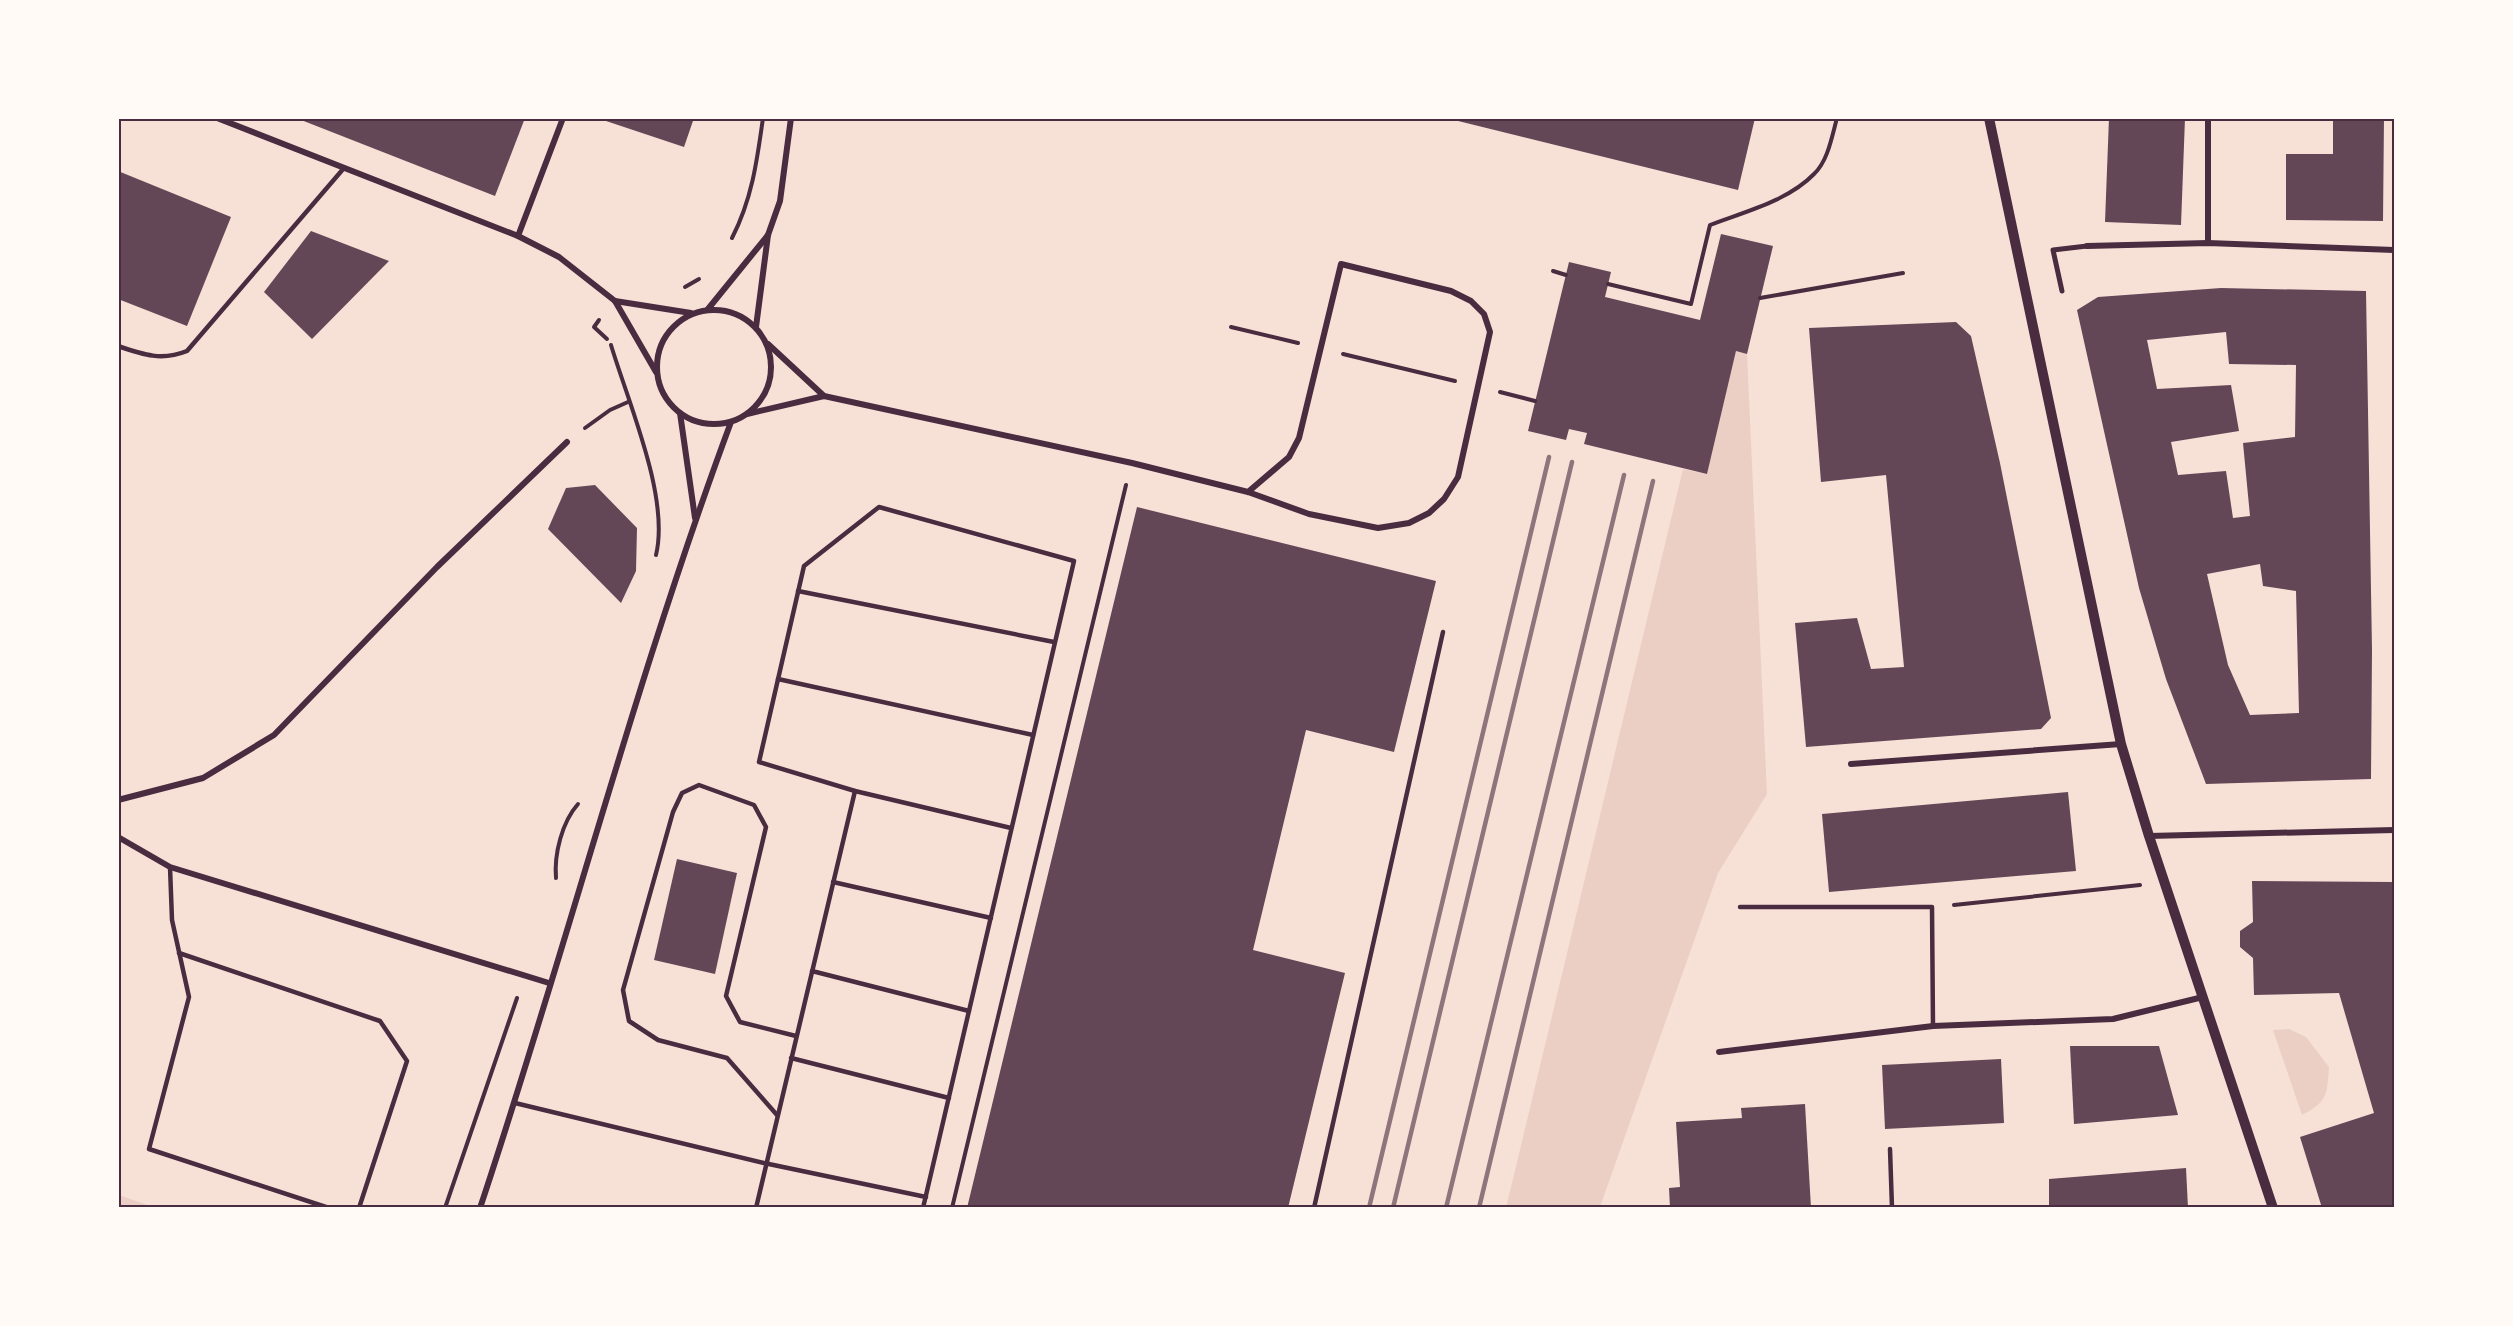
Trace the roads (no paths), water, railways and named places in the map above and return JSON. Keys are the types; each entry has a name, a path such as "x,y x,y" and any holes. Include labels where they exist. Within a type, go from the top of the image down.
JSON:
{"street":[{"path":"217,118 518,236 559,256 615,301 656,372 660,388 668,402 695,422 713,425 731,422 747,414 824,396 1132,463 1248,492 1309,514 1378,528 1409,524 1429,513 1444,499 1458,477 1490,332 1484,315 1471,301 1451,291 1341,264 1299,438 1289,458 1248,492"},
{"path":"518,236 563,118"},
{"path":"756,327 768,235 780,201 791,118"},
{"path":"1989,118 2121,744 2149,836 2273,1208"},
{"path":"2208,118 2208,243"},
{"path":"708,309 768,235"},
{"path":"2062,291 2053,250 2087,246 2208,243 2394,250"},
{"path":"615,301 691,313"},
{"path":"656,372 658,354 664,337 676,322 691,313 708,309 726,310 742,316 756,327 767,343 824,396"},
{"path":"747,414 761,400 770,383 772,363 767,343"},
{"path":"680,413 695,519"},
{"path":"480,1208 515,1103 549,983 695,519 731,422"},
{"path":"118,800 203,778 274,735 429,576 567,442"},
{"path":"1851,764 2121,744"},
{"path":"2149,836 2394,830"},
{"path":"118,837 170,867 549,983"},
{"path":"1719,1052 1933,1026 2113,1019 2203,997"}],"lane":[{"path":"118,346 169,358 187,351 344,168"},
{"path":"923,1208 1074,561 879,507 804,567 759,762 855,791 1011,828"},
{"path":"798,591 1054,642"},
{"path":"1314,1208 1443,632"},
{"path":"778,679 1033,735"},
{"path":"777,1116 727,1058 658,1040 629,1021 623,990 673,812 682,793 699,785 754,805 766,827 726,996 741,1022 796,1035"},
{"path":"756,1208 855,791"},
{"path":"170,867 172,920 189,997 149,1149 329,1208"},
{"path":"833,882 991,918"},
{"path":"1740,907 1932,907 1933,1026"},
{"path":"179,953 381,1021 407,1062 359,1208"},
{"path":"812,971 969,1011"},
{"path":"791,1058 949,1098"},
{"path":"515,1103 765,1163 926,1197"},
{"path":"1890,1149 1892,1208"}],"railway":[{"path":"1369,1208 1549,457"},
{"path":"1393,1208 1572,462"},
{"path":"1446,1208 1624,475"},
{"path":"1479,1208 1653,481"}]}
